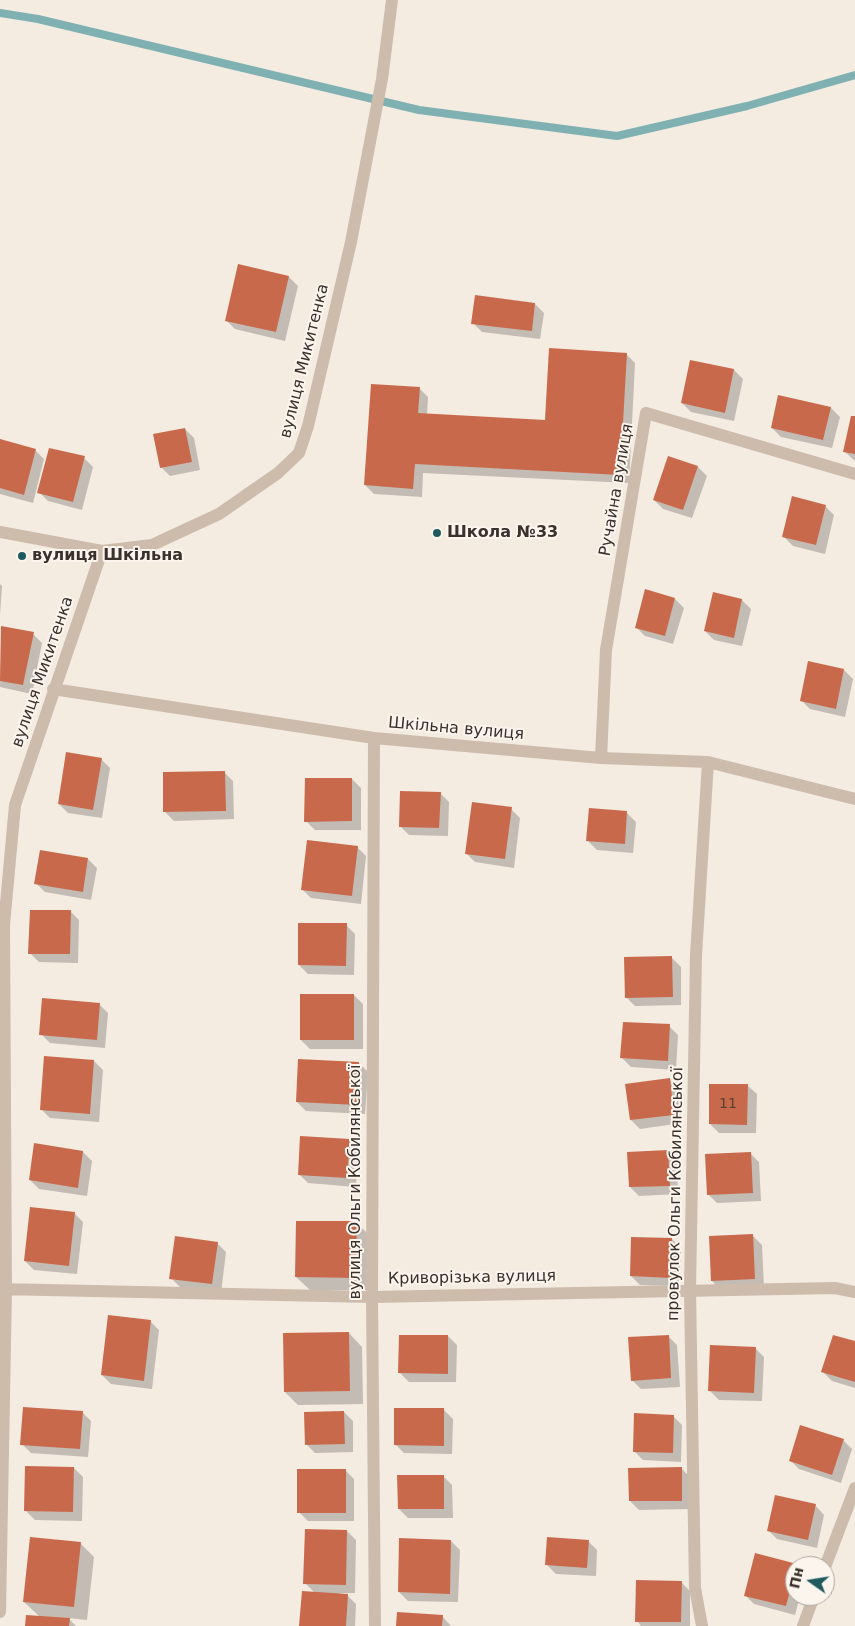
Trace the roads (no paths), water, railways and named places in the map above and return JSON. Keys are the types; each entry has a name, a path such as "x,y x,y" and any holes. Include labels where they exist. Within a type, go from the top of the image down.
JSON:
{"street":[{"name":"вулиця Микитенка","path":"0,1612 3,1289 2,925 15,805 53,689 102,551 152,545 220,514 278,474 299,453 308,426 351,242 382,80 392,0"},
{"name":"Ручайна вулиця","path":"600,758 606,650 646,413 855,474"},
{"path":"0,532 102,551"},
{"name":"Шкільна вулиця","path":"53,689 374,738 600,758 708,762 855,799"},
{"name":"вулиця Ольги Кобилянської","path":"374,738 372,1297 375,1626"},
{"name":"провулок Ольги Кобилянської","path":"702,1626 695,1588 690,1290 696,955 708,762"},
{"name":"Криворізька вулиця","path":"3,1289 372,1297 835,1288 855,1292"},
{"path":"829,1556 855,1488"},
{"path":"803,1626 810,1606"}],"waterway":[{"path":"0,13 38,19 419,110 617,136 747,106 855,75"}],"place":[{"name":"Школа №33","path":"437,533"},
{"name":"вулиця Шкільна","path":"22,556"}]}
